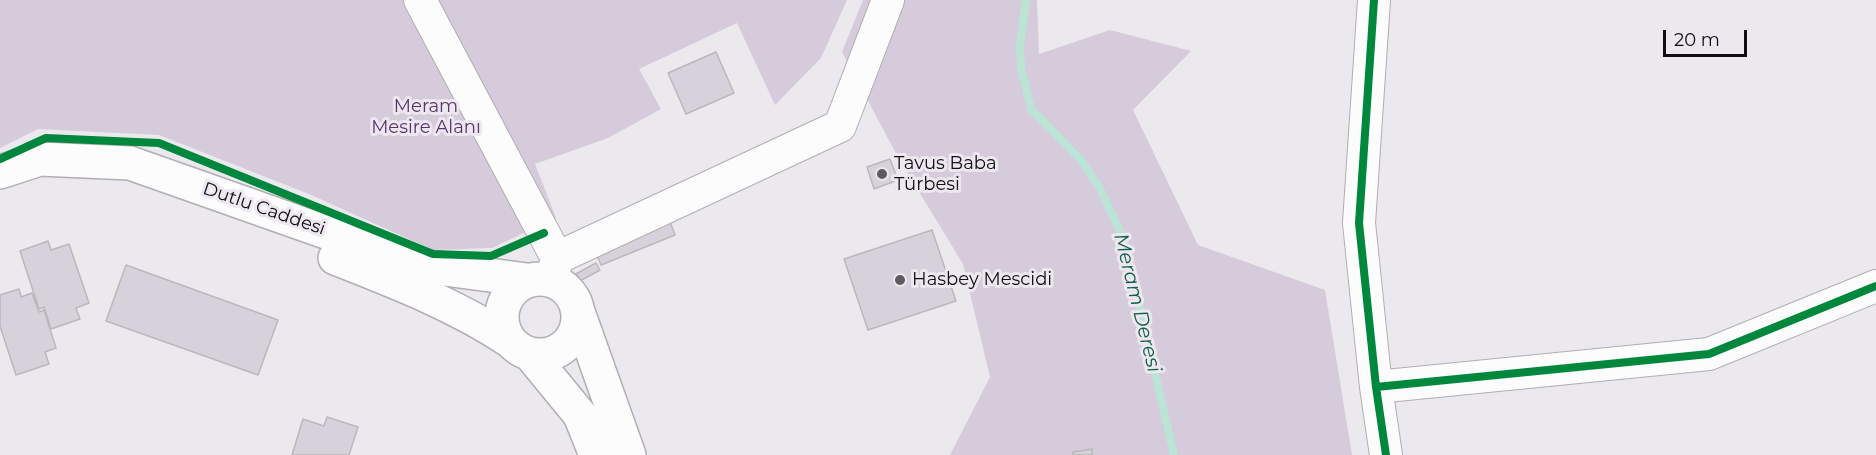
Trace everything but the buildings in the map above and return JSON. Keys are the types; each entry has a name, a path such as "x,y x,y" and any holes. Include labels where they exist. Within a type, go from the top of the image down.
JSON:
{"main road":[{"name":"Dutlu Caddesi","path":"0,172 40,159 130,163 422,266 545,273"},
{"name":"Dutlu Caddesi","path":"0,186 10,180 60,171 111,174 153,186 417,290 476,318 520,348 580,415 596,455"},
{"path":"577,309 578,322 574,335 566,345 555,352 520,348 501,319 502,307 515,286 545,273 564,286 577,309 629,455"}],"street":[{"path":"420,0 545,273 840,126 888,0"},
{"path":"1374,0 1359,223 1376,387 1386,455"},
{"path":"1376,387 1709,354 1876,286"}],"green space":[{"name":"Meram Mesire Alanı","path":"0,0 847,0 821,58 775,105 737,23 639,69 661,109 608,138 535,164 556,218 492,248 433,250 309,194 159,135 38,129 0,148"},
{"path":"863,0 1037,0 1039,54 1110,30 1191,51 1133,110 1198,245 1325,290 1352,455 950,455 990,377 963,264 899,159 842,52"}],"waterway":[{"name":"Meram Deresi","path":"1026,0 1020,47 1021,68 1031,109 1080,159 1099,187 1124,239 1174,455"}],"cycle path":[{"path":"1374,0 1359,223 1376,387 1386,455"},
{"path":"0,159 46,138 159,143 433,254 491,256 544,233"},
{"path":"1376,387 1709,354 1876,286"}],"place":[{"name":"Tavus Baba Türbesi","path":"882,174"},
{"name":"Hasbey Mescidi","path":"900,280"}]}
